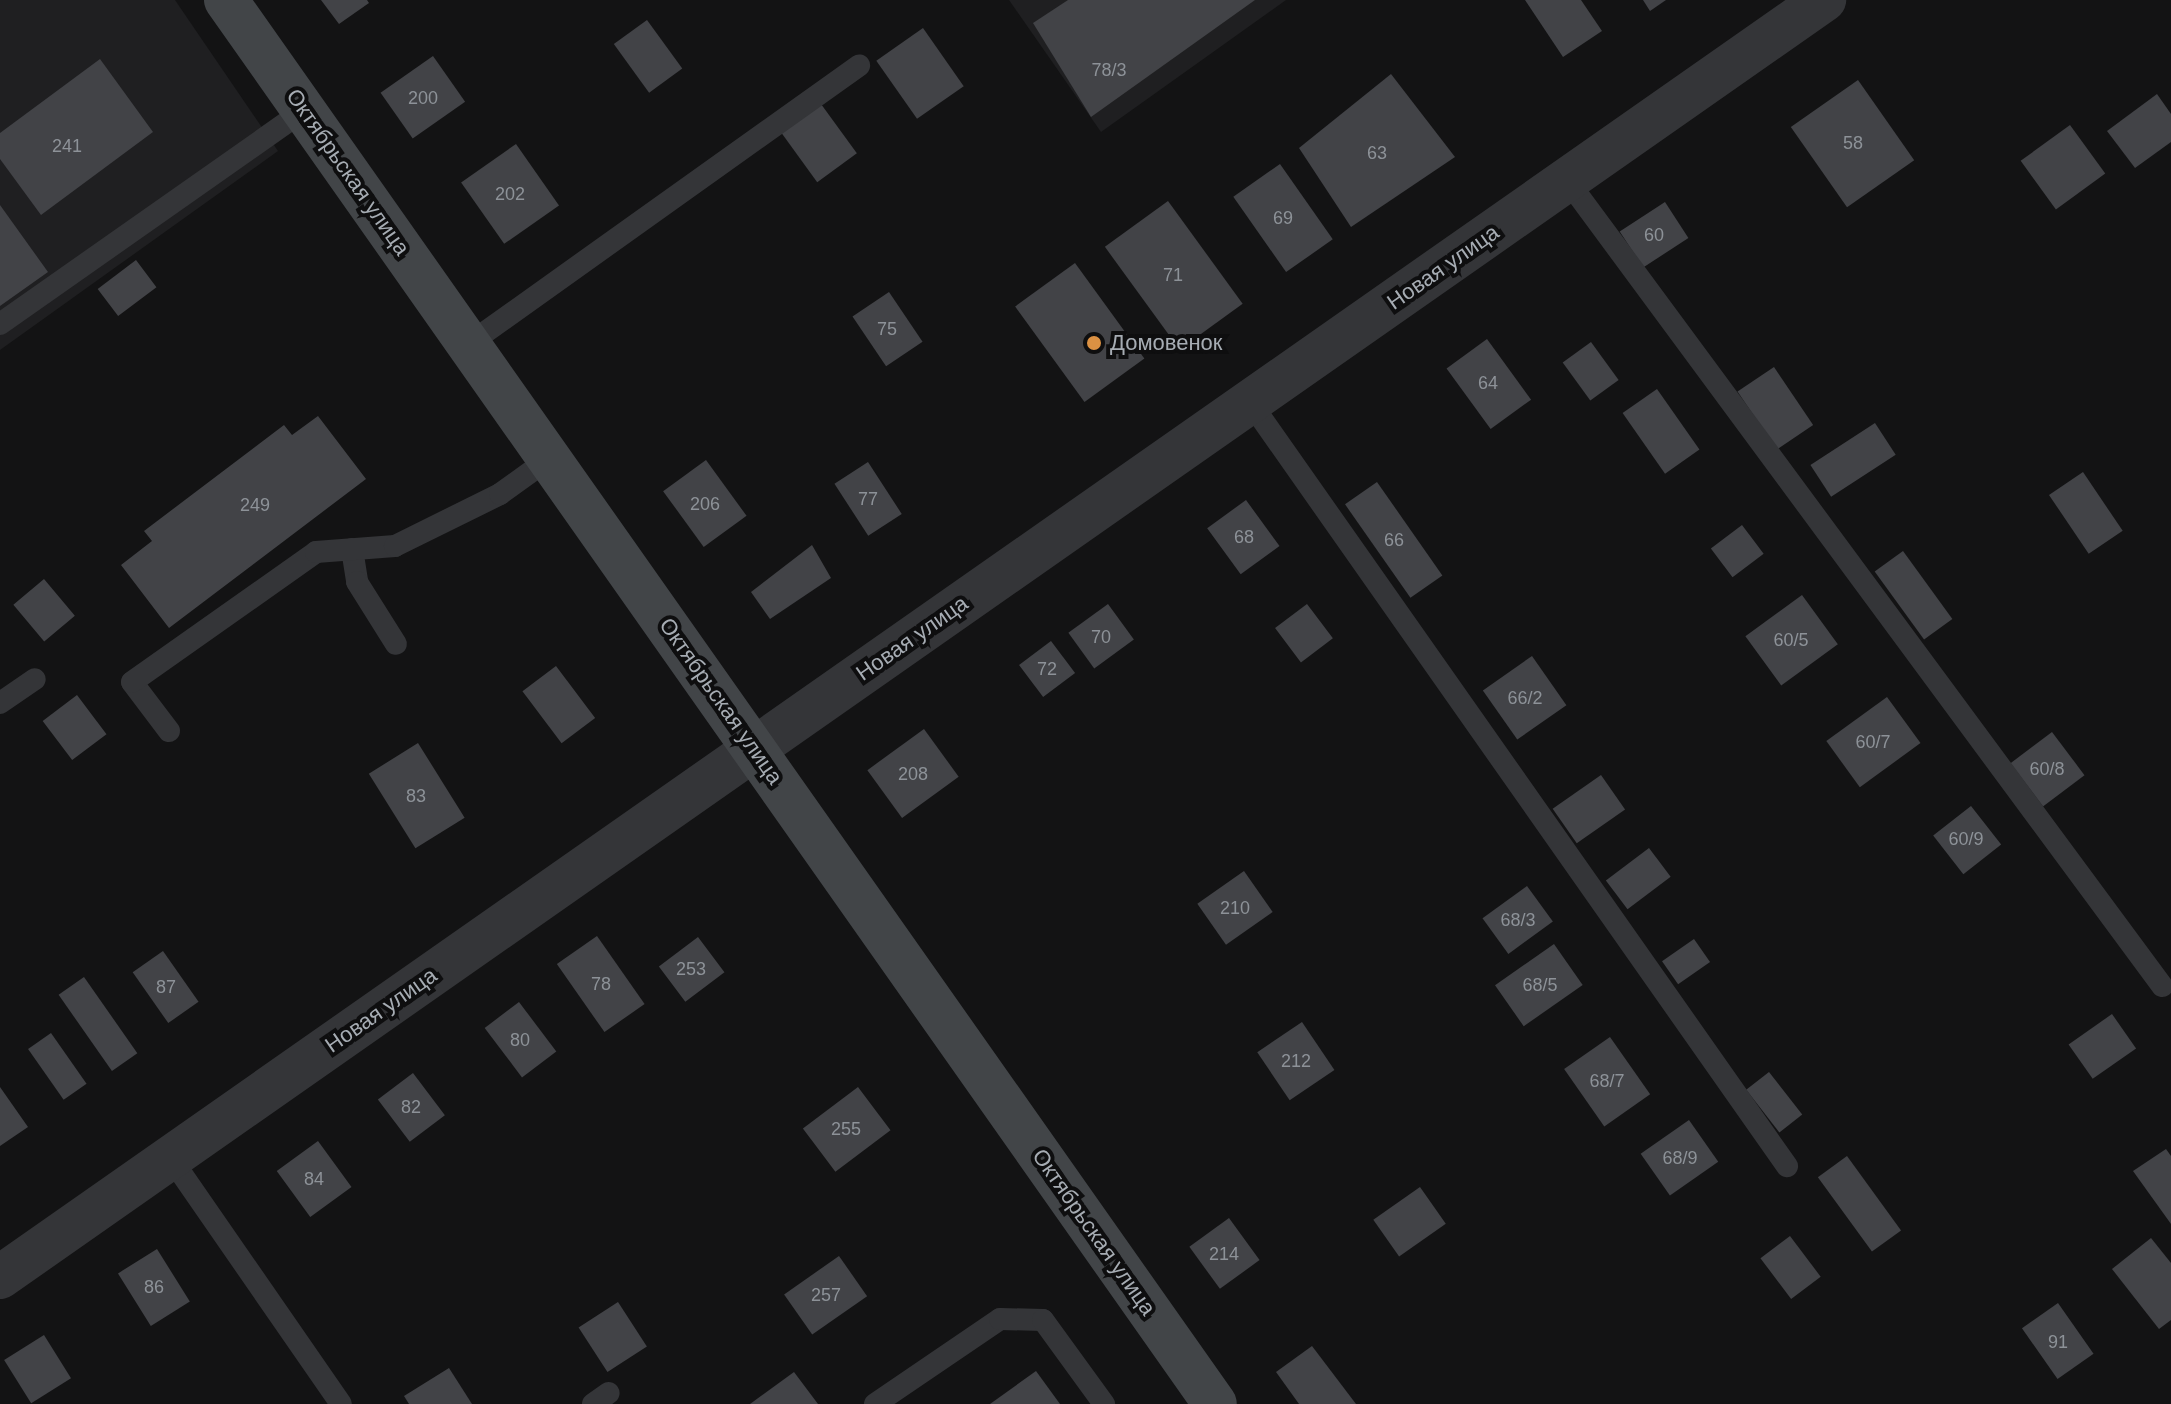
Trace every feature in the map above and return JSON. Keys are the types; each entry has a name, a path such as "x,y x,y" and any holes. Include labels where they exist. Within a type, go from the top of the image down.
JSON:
{"main road":[{"name":"Октябрьская улица","path":"226,0 1215,1404"}],"street":[{"name":"Новая улица","path":"0,1277 1824,0"}],"lane":[{"path":"470,343 859,66"},
{"path":"0,324 304,110"},
{"path":"1567,180 2162,986"},
{"path":"1250,402 1787,1166"},
{"path":"169,731 132,682 316,552 395,546 500,494 550,458"},
{"path":"352,549 357,582 396,644"},
{"path":"0,703 35,679"},
{"path":"170,1157 341,1404"},
{"path":"875,1404 1000,1319 1043,1320 1104,1404"}],"shaded area":[{"path":"0,0 175,0 278,151 0,350"},
{"path":"1009,0 1286,0 1101,132"}],"building":[{"path":"321,0 367,0 369,3 339,24"},
{"path":"1068,0 1255,0 1091,117 1033,23"},
{"path":"1525,0 1581,0 1602,31 1563,57"},
{"path":"1643,0 1666,0 1650,11"},
{"path":"647,20 682,69 649,93 614,44"},
{"path":"923,28 964,86 917,119 876,61"},
{"path":"433,56 465,102 413,139 381,93"},
{"path":"100,59 153,132 41,215 0,159 0,133"},
{"path":"1391,74 1455,157 1351,227 1299,148"},
{"path":"1858,80 1914,160 1847,207 1791,127"},
{"path":"2157,94 2171,114 2171,142 2135,168 2107,131"},
{"path":"821,104 857,153 817,182 781,133"},
{"path":"2070,125 2105,174 2056,209 2021,161"},
{"path":"516,144 559,205 504,244 461,182"},
{"path":"1280,164 1333,239 1286,272 1233,197"},
{"path":"1168,201 1243,304 1180,350 1105,247"},
{"path":"1665,202 1688,238 1643,267 1620,231"},
{"path":"0,205 48,272 0,306"},
{"path":"136,260 156,287 118,316 98,289"},
{"path":"1075,263 1144,358 1084,402 1015,306"},
{"path":"889,292 923,342 886,366 853,317"},
{"path":"1487,339 1531,400 1491,429 1447,368"},
{"path":"1591,342 1619,380 1590,401 1563,363"},
{"path":"1774,367 1813,425 1777,450 1738,392"},
{"path":"1657,389 1699,450 1665,474 1623,413"},
{"path":"318,416 366,479 169,628 121,565 152,541 144,531 284,425 292,435"},
{"path":"1875,423 1896,455 1831,497 1810,465"},
{"path":"706,460 747,516 704,547 663,491"},
{"path":"868,462 902,514 868,536 834,484"},
{"path":"2083,472 2123,531 2089,554 2049,495"},
{"path":"1377,482 1442,575 1410,598 1345,504"},
{"path":"1246,500 1280,546 1241,574 1207,528"},
{"path":"1742,525 1764,554 1733,577 1711,548"},
{"path":"812,545 831,578 770,619 751,592"},
{"path":"1903,551 1952,619 1924,640 1875,572"},
{"path":"44,579 75,616 44,641 13,605"},
{"path":"1802,595 1838,644 1781,685 1745,636"},
{"path":"1108,604 1134,640 1094,668 1068,633"},
{"path":"1307,604 1333,638 1301,662 1275,628"},
{"path":"1051,641 1075,673 1043,697 1019,665"},
{"path":"1532,656 1566,705 1517,740 1483,690"},
{"path":"556,666 595,718 562,743 522,691"},
{"path":"77,695 106,734 72,760 43,721"},
{"path":"1887,697 1921,743 1860,787 1826,741"},
{"path":"924,729 959,777 902,818 867,770"},
{"path":"2052,732 2084,775 2043,806 2010,763"},
{"path":"418,743 465,818 415,848 369,774"},
{"path":"1601,775 1625,809 1577,843 1553,809"},
{"path":"1971,806 2001,845 1963,874 1933,836"},
{"path":"1649,848 1671,877 1628,909 1606,880"},
{"path":"1244,871 1273,912 1226,945 1197,904"},
{"path":"1527,886 1553,922 1508,954 1483,918"},
{"path":"597,936 645,1004 604,1032 557,964"},
{"path":"698,937 724,972 685,1002 659,966"},
{"path":"1694,939 1710,962 1678,984 1662,961"},
{"path":"1554,944 1583,985 1524,1026 1495,985"},
{"path":"163,951 199,1002 168,1023 133,972"},
{"path":"84,977 137,1053 112,1071 59,995"},
{"path":"519,1002 556,1052 522,1077 485,1028"},
{"path":"2112,1014 2136,1048 2093,1079 2069,1044"},
{"path":"1302,1022 1334,1070 1290,1100 1257,1052"},
{"path":"51,1033 87,1084 64,1100 28,1049"},
{"path":"1610,1037 1650,1094 1604,1126 1564,1069"},
{"path":"1769,1072 1802,1115 1779,1132 1746,1090"},
{"path":"413,1073 445,1115 410,1142 378,1099"},
{"path":"0,1087 28,1127 0,1146"},
{"path":"858,1087 890,1130 835,1172 803,1129"},
{"path":"1689,1120 1718,1162 1670,1196 1641,1154"},
{"path":"318,1141 352,1187 310,1217 277,1171"},
{"path":"2166,1149 2171,1156 2171,1224 2133,1171"},
{"path":"1847,1156 1901,1230 1872,1252 1818,1177"},
{"path":"1420,1187 1446,1224 1399,1257 1373,1220"},
{"path":"1229,1218 1260,1260 1220,1289 1189,1247"},
{"path":"1790,1236 1821,1277 1791,1299 1760,1258"},
{"path":"2151,1238 2171,1263 2171,1320 2159,1329 2112,1269"},
{"path":"157,1249 190,1302 151,1326 118,1273"},
{"path":"839,1256 867,1296 812,1335 784,1294"},
{"path":"618,1302 647,1346 607,1372 579,1328"},
{"path":"2058,1303 2094,1354 2058,1379 2022,1328"},
{"path":"44,1335 71,1378 31,1403 4,1360"},
{"path":"1312,1346 1356,1404 1299,1404 1276,1372"},
{"path":"449,1368 472,1404 409,1404 404,1396"},
{"path":"1036,1371 1060,1404 990,1404"},
{"path":"794,1372 818,1404 750,1404"}],"place":[{"name":"Домовенок","path":"1094,343"}]}
